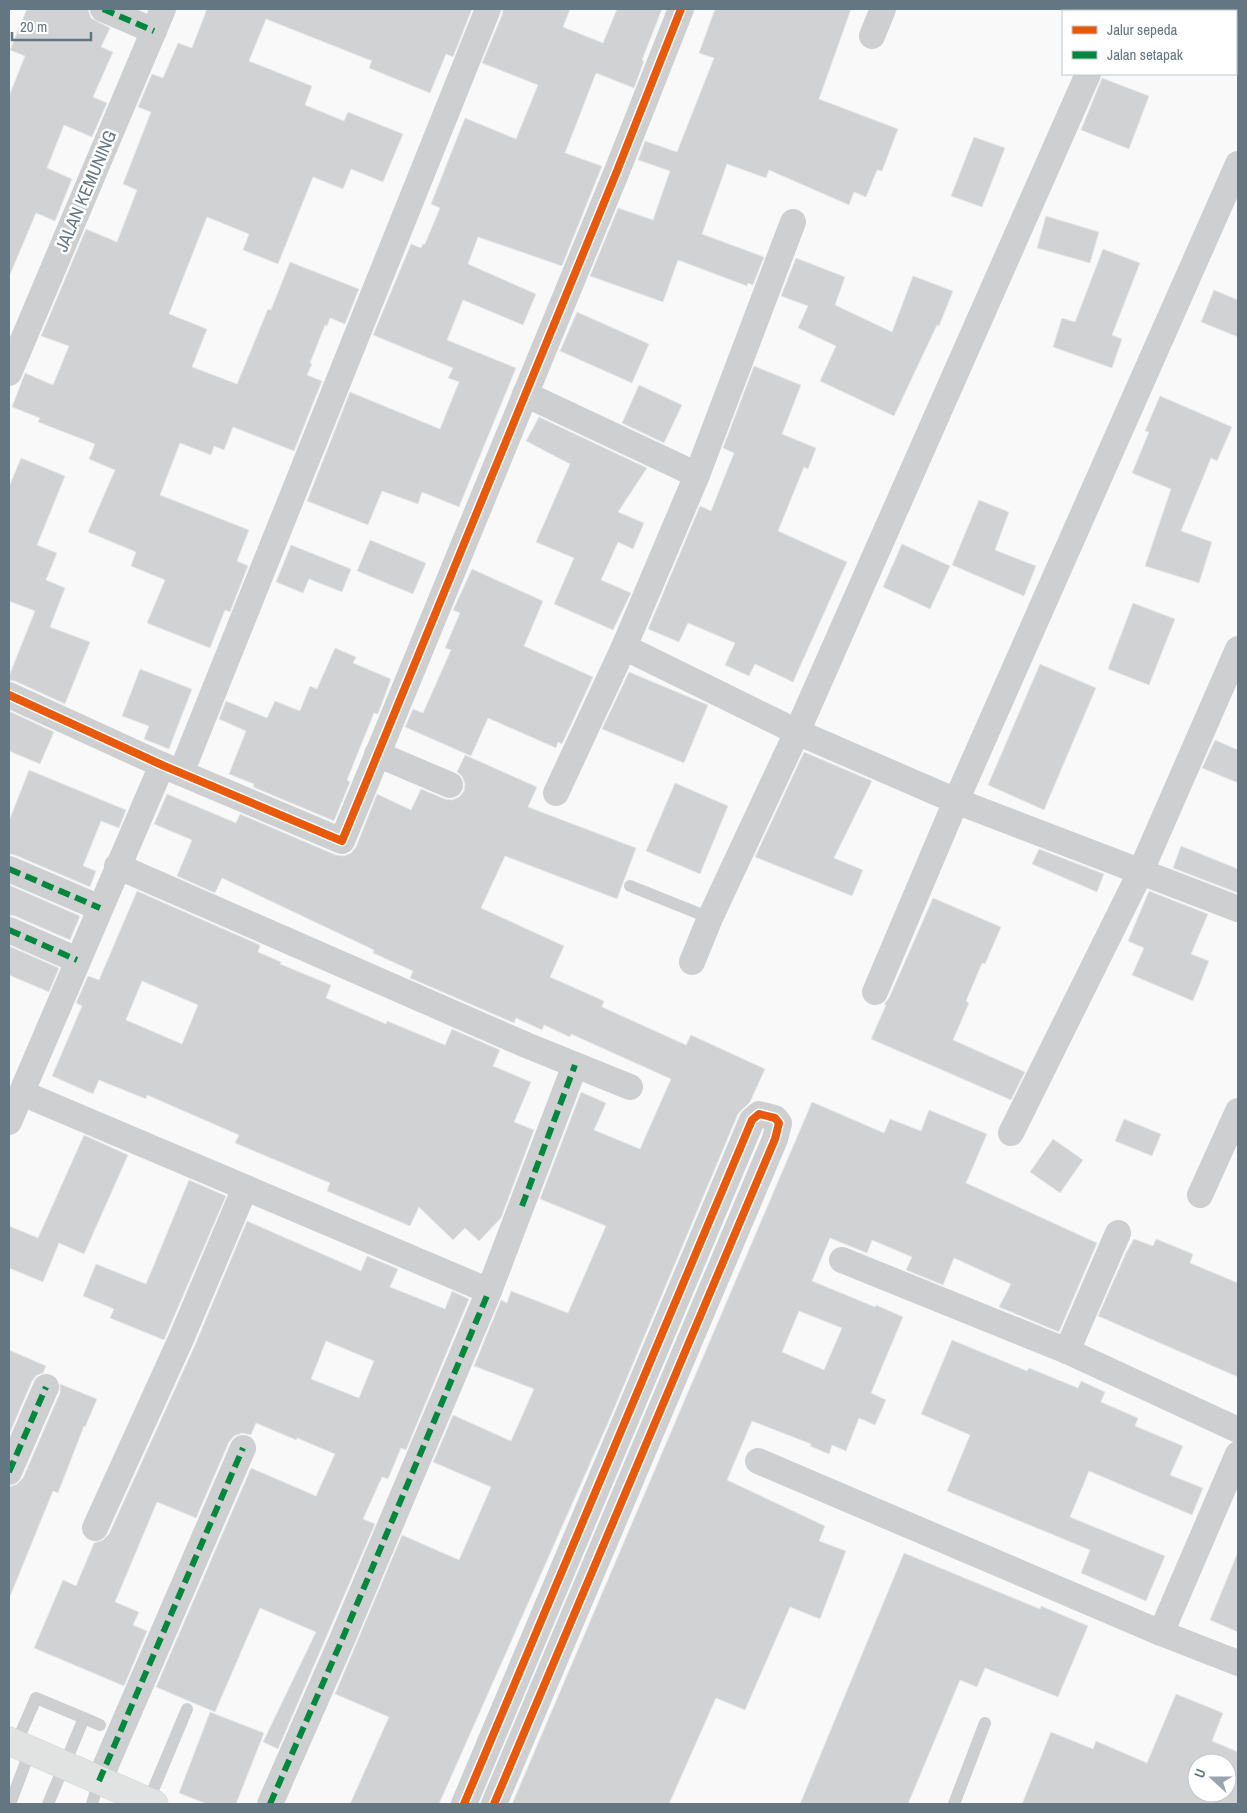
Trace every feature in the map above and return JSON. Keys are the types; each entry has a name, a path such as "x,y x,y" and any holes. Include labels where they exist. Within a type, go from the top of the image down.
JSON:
{"highway":[{"path":"18,1745 64,1766 96,1792 151,1803"}],"street":[{"path":"103,9 159,20"},
{"path":"9,1122 117,866 171,769 488,9"},
{"path":"9,695 171,769 342,841 526,394 681,9"},
{"path":"872,36 883,9"},
{"name":"JALAN KEMUNING","path":"9,373 15,340 159,20"},
{"path":"692,962 710,918 797,732 1088,75"},
{"path":"875,992 956,802 1238,164"},
{"path":"556,794 624,647 698,475 794,222"},
{"path":"526,394 698,475"},
{"path":"624,647 797,732 956,802 1238,909"},
{"path":"1011,1133 1140,873 1238,649"},
{"path":"377,754 450,785"},
{"path":"117,866 575,1065 630,1087"},
{"path":"9,869 100,908"},
{"path":"9,930 77,960"},
{"path":"270,1804 341,1642 489,1291 575,1065"},
{"path":"22,1093 489,1291"},
{"path":"1200,1195 1238,1111"},
{"path":"464,1804 752,1120 760,1114 775,1118 779,1123 775,1139 494,1804"},
{"path":"95,1528 181,1339 245,1188"},
{"path":"1067,1350 1118,1234"},
{"path":"842,1260 1067,1350 1238,1430"},
{"path":"9,1472 46,1386"},
{"path":"619,1436 644,1448"},
{"path":"96,1792 243,1448"},
{"path":"1161,1633 1238,1454"},
{"path":"758,1461 1161,1633 1238,1663"}],"lane":[{"path":"630,886 710,918"},
{"path":"10,1804 18,1745 36,1698 100,1725"},
{"path":"151,1803 186,1709"},
{"path":"48,1804 84,1718"},
{"path":"954,1804 985,1723"}],"building":[{"path":"27,9 88,9 91,18 110,28 101,47 113,52 93,97 107,103 92,137 64,125 47,168 72,179 55,221 36,213 9,277 9,96 25,56 10,50"},
{"path":"207,9 472,9 453,57 446,54 430,93 369,68 372,61 266,19 249,61 312,86 305,105 344,121 348,112 403,134 383,182 351,169 343,189 313,177 278,264 243,250 249,234 207,217 169,314 207,329 192,367 237,384 268,309 271,310 290,262 359,289 345,324 330,318 327,326 325,325 307,375 322,381 294,451 233,427 224,450 214,446 211,455 180,443 160,495 249,530 237,561 248,566 230,612 225,610 210,648 147,623 165,580 131,566 136,552 88,532 115,470 89,459 95,444 38,422 40,418 12,407 25,373 53,385 69,346 41,336 86,229 117,242 137,190 123,184 151,112 138,107 152,74 163,78 178,43 192,48"},
{"path":"503,9 570,9 563,27 603,43 617,9 662,9 642,60 644,61 634,88 596,73 565,153 602,166 562,266 478,237 468,264 536,294 523,325 463,300 447,340 516,368 459,507 422,492 418,504 382,491 368,525 307,501 350,392 440,429 459,382 448,378 453,368 373,335 411,244 421,248 425,244 440,208 431,204 465,118 516,139 538,85 482,63"},
{"path":"715,9 851,9 819,99 898,129 882,171 877,170 866,197 854,192 849,205 769,170 766,178 727,164 702,234 764,257 753,285 748,283 747,286 678,260 663,302 590,276 618,208 653,220 670,171 638,160 645,141 677,152 714,58 699,53"},
{"path":"1102,78 1149,96 1129,149 1081,130"},
{"path":"974,137 1005,148 982,207 951,196"},
{"path":"1046,216 1099,232 1090,263 1037,248"},
{"path":"1103,249 1140,263 1112,335 1122,339 1112,368 1053,347 1062,318 1075,322"},
{"path":"796,258 845,277 835,305 892,332 913,276 953,291 939,326 937,325 894,416 820,381 836,346 798,328 808,306 781,296"},
{"path":"1214,290 1238,300 1238,337 1201,322"},
{"path":"577,312 649,344 632,383 560,351"},
{"path":"754,366 801,385 782,434 816,448 808,469 804,467 778,531 847,562 793,682 755,664 749,676 725,665 735,643 688,623 679,642 648,629 700,506 711,511 734,453 723,448"},
{"path":"639,385 682,405 664,443 622,423"},
{"path":"1160,396 1232,427 1217,461 1211,458 1181,531 1212,542 1199,583 1145,566 1171,489 1132,473 1149,432 1145,431"},
{"path":"539,417 647,468 618,512 644,523 633,549 618,542 601,580 631,593 613,630 554,604 574,558 536,542 570,464 526,441"},
{"path":"21,458 65,476 37,545 57,553 46,580 65,588 50,627 90,642 65,704 9,680 35,611 9,601 9,487"},
{"path":"979,500 1009,512 995,550 1036,566 1024,596 952,565"},
{"path":"370,540 426,563 413,594 357,571"},
{"path":"902,544 950,566 930,609 883,587"},
{"path":"291,545 351,569 342,592 309,579 303,593 276,582"},
{"path":"472,569 543,601 524,646 593,677 562,744 558,742 556,748 488,718 471,756 405,727 413,709 423,713 451,650 445,648 460,613 453,610"},
{"path":"1133,603 1175,619 1149,685 1108,669"},
{"path":"335,648 356,657 353,663 391,679 378,714 374,713 347,780 350,782 334,821 253,787 254,784 229,774 246,731 219,719 226,701 267,718 275,701 300,711 310,686 317,689"},
{"path":"1040,664 1096,688 1044,810 988,785"},
{"path":"140,669 192,689 169,749 144,739 149,726 122,716"},
{"path":"629,672 708,705 684,763 602,729"},
{"path":"9,711 54,732 40,764 9,751"},
{"path":"1215,740 1238,750 1238,783 1202,768"},
{"path":"804,752 872,781 834,858 863,870 852,896 755,857"},
{"path":"465,755 537,787 528,807 636,848 617,899 505,856 481,908 564,946 550,977 604,1001 602,1007 686,1045 691,1035 765,1069 750,1102 738,1114 608,1423 439,1804 350,1804 389,1717 335,1694 402,1535 459,1560 491,1487 433,1462 453,1415 511,1441 534,1389 474,1366 501,1300 507,1303 511,1291 568,1313 606,1226 540,1199 581,1092 606,1103 594,1130 640,1149 671,1079 571,1034 570,1037 544,1025 542,1030 516,1018 514,1023 410,978 413,971 373,953 374,950 222,878 215,893 177,876 192,840 154,824 167,794 236,823 240,814 336,855 344,856 351,853 356,847 377,794 411,810 421,789 445,799 452,800 459,797 464,791 465,784 462,776 457,772"},
{"path":"29,770 126,810 119,828 101,821 83,866 96,871 90,887 9,854 9,821"},
{"path":"675,783 728,806 700,874 646,851"},
{"path":"1181,846 1238,869 1238,893 1173,868"},
{"path":"1039,849 1104,874 1097,892 1032,864"},
{"path":"9,885 80,916 70,940 9,915"},
{"path":"137,891 260,945 258,952 281,962 280,964 331,985 326,998 386,1024 387,1021 445,1045 452,1029 500,1050 493,1066 531,1082 514,1122 534,1130 501,1218 479,1241 465,1228 453,1240 419,1207 410,1226 327,1191 330,1183 235,1143 239,1135 147,1095 146,1099 99,1080 93,1094 52,1076 82,1006 76,1003 88,976 99,980","holes":["142,981 198,1005 182,1044 126,1020"]},
{"path":"1149,891 1208,914 1191,954 1209,961 1193,1001 1132,975 1144,948 1128,941"},
{"path":"933,898 1001,927 985,964 982,963 966,1001 969,1003 953,1040 1025,1072 1011,1100 871,1039 886,1005 884,1004 889,998"},
{"path":"9,946 59,968 49,992 9,975"},
{"path":"812,1102 884,1133 890,1119 921,1131 929,1110 987,1134 966,1183 1097,1243 1059,1332 999,1307 1011,1284 954,1258 943,1285 906,1270 912,1257 872,1240 867,1253 830,1238 812,1281 903,1317 871,1393 886,1400 875,1425 859,1418 846,1451 832,1445 829,1454 810,1446 811,1444 752,1421 727,1480 825,1526 819,1541 846,1551 820,1619 790,1607 745,1710 716,1698 669,1804 512,1804","holes":["799,1311 842,1328 824,1370 782,1352"]},
{"path":"1124,1119 1161,1134 1152,1156 1115,1141"},
{"path":"84,1135 128,1155 84,1254 59,1243 43,1282 9,1268 9,1226 38,1238"},
{"path":"1053,1139 1083,1160 1060,1193 1030,1172"},
{"path":"189,1180 226,1196 164,1340 110,1318 114,1309 83,1296 96,1264 146,1284"},
{"path":"247,1221 361,1271 367,1256 398,1269 390,1287 445,1309 452,1291 469,1299 406,1450 401,1448 388,1479 382,1477 363,1519 375,1524 278,1749 263,1742 316,1632 260,1608 215,1712 156,1687 251,1468 316,1496 335,1454 297,1438 296,1440 256,1423 251,1435 242,1433 234,1436 229,1442 196,1518 157,1502 115,1602 139,1612 133,1625 147,1631 124,1686 34,1648 63,1580 76,1586 94,1543 103,1540 109,1534 195,1345","holes":["326,1341 374,1361 359,1398 311,1379"]},
{"path":"1134,1239 1153,1246 1156,1239 1193,1254 1190,1263 1238,1283 1238,1377 1098,1316"},
{"path":"952,1340 1027,1371 1029,1368 1078,1388 1081,1381 1105,1392 1101,1402 1138,1418 1135,1426 1183,1446 1170,1475 1203,1488 1192,1515 1089,1471 1070,1517 1165,1556 1146,1601 1081,1573 1090,1550 947,1491 970,1435 921,1414"},
{"path":"9,1350 46,1366 43,1373 37,1375 32,1381 9,1435"},
{"path":"60,1384 97,1399 84,1426 58,1493 53,1491 9,1599 9,1487 17,1484 23,1478 60,1393"},
{"path":"1238,1552 1238,1632 1210,1620"},
{"path":"904,1553 1040,1609 1041,1606 1088,1626 1058,1697 985,1668 977,1687 960,1680 908,1804 800,1804"},
{"path":"1176,1694 1223,1713 1212,1741 1238,1752 1238,1804 1022,1804 1051,1732 1093,1749 1096,1741 1147,1763"},
{"path":"210,1712 264,1733 236,1804 207,1804 179,1793"}],"marked path":[{"path":"103,9 154,31"},
{"path":"9,869 100,908"},
{"path":"9,930 77,960"},
{"path":"522,1206 575,1065"},
{"path":"270,1804 341,1642 489,1291"},
{"path":"9,1472 46,1387"},
{"path":"99,1781 243,1448"}],"cycle path":[{"path":"9,695 162,765 342,841 617,171 681,9"},
{"path":"464,1804 752,1120 759,1114 775,1118 779,1123 775,1139 494,1804"}]}
